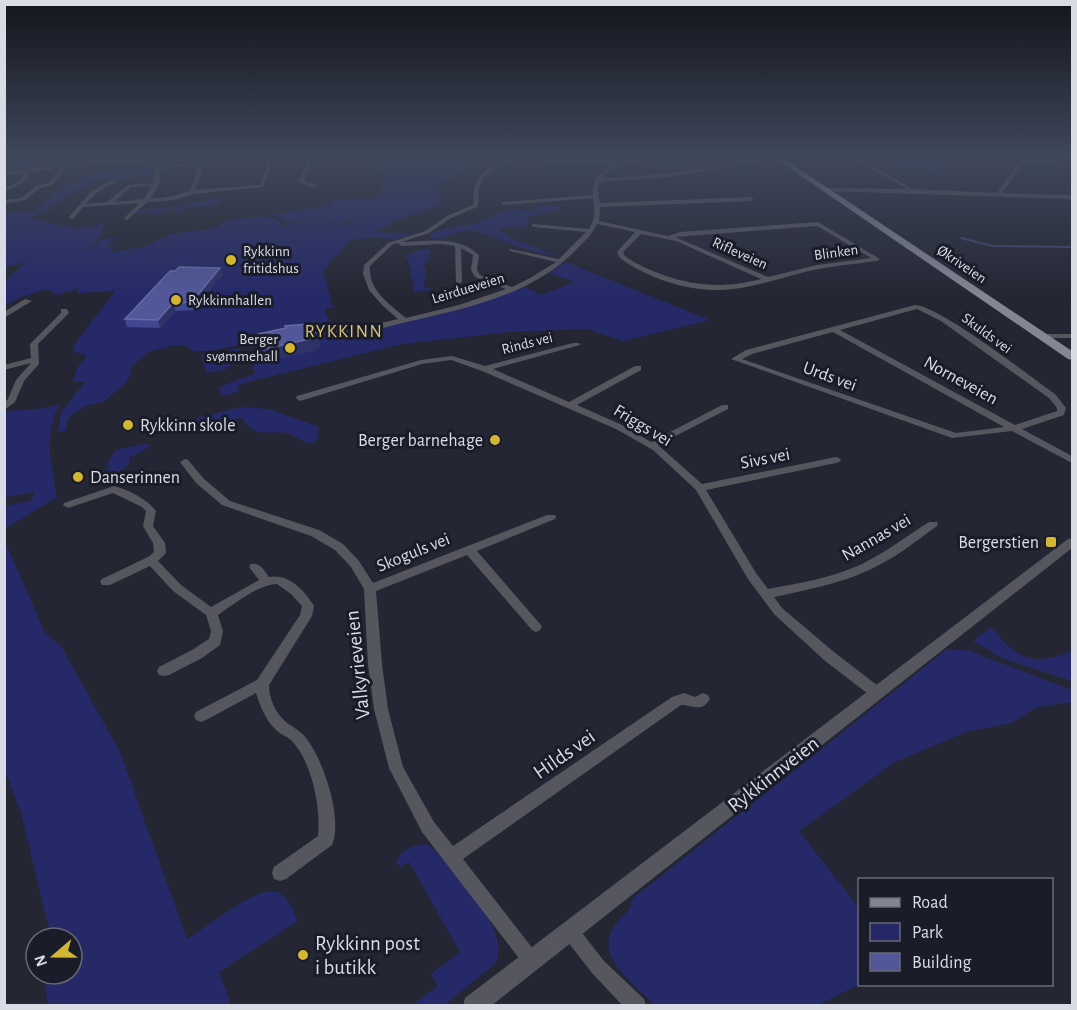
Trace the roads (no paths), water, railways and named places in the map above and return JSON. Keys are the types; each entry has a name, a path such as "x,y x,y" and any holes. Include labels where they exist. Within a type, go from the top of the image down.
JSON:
{"main road":[{"name":"Økriveien","path":"846,203 1072,356"}],"street":[{"path":"71,218 84,203"},
{"path":"81,206 107,203"},
{"path":"127,218 141,203"},
{"path":"404,320 377,297 366,273 369,262 390,244 427,232 449,217 475,206 475,203"},
{"path":"598,205 655,203"},
{"name":"Leirdueveien","path":"337,332 345,333 457,307 512,289 561,261 596,222 598,205"},
{"name":"Rifleveien","path":"596,222 670,237 769,280"},
{"name":"Blinken","path":"640,231 620,252 622,257 663,278 711,289 741,288 809,269 877,259 818,224 680,234 670,237"},
{"path":"534,225 590,231"},
{"path":"390,244 458,245 475,252 477,257 474,272 477,276 512,289"},
{"path":"458,245 459,282"},
{"path":"512,250 561,261"},
{"path":"4,316 28,301"},
{"name":"Skulds vei","path":"833,330 918,307 935,313 1052,396 1062,408 1061,413 1054,416 1014,428"},
{"path":"4,407 12,400 20,381 35,364 34,344 65,313 64,311"},
{"name":"Norneveien","path":"833,330 1072,460"},
{"name":"Urds vei","path":"833,330 749,352 735,359 955,436 1014,428"},
{"path":"1042,336 1072,336"},
{"name":"Rinds vei","path":"484,369 576,345"},
{"name":"Friggs vei","path":"300,398 433,360 452,358 571,405 652,445 700,488 765,594 802,633 877,693"},
{"path":"4,368 35,359"},
{"path":"571,405 638,368"},
{"path":"652,445 725,407"},
{"name":"Sivs vei","path":"700,488 837,460"},
{"name":"Valkyrieveien","path":"185,462 200,481 226,503 315,533 339,547 355,564 370,589 375,664 381,709 396,768 424,819 531,960"},
{"path":"68,505 114,489 146,505 151,511 148,526 159,543 160,553 152,560 105,582"},
{"name":"Skoguls vei","path":"370,589 551,517"},
{"name":"Nannas vei","path":"765,594 821,583 855,572 885,556 933,524"},
{"name":"Rykkinnveien","path":"472,1005 1072,542"},
{"name":"Skoguls vei","path":"469,549 536,627"},
{"path":"152,560 177,588 211,613 217,631 214,642 197,654 164,671"},
{"path":"255,567 266,580"},
{"path":"211,613 266,580 279,580 300,596 308,606 306,616 261,689 270,711 280,725 296,736 310,758 325,802 329,826 326,840 280,873"},
{"path":"201,716 262,684"},
{"name":"Hilds vei","path":"453,856 677,701 684,699 697,703 703,699"},
{"path":"570,931 597,967 637,1005"}],"waterway":[{"path":"961,238 992,246 1072,247"}],"place":[{"name":"Rykkinn fritidshus","path":"231,260"},
{"name":"Rykkinnhallen","path":"176,300"},
{"name":"Berger svømmehall","path":"290,348"},
{"name":"Rykkinn skole","path":"128,425"},
{"name":"Berger barnehage","path":"495,440"},
{"name":"Danserinnen","path":"78,477"},
{"name":"Bergerstien","path":"1051,542"},
{"name":"Rykkinn post i butikk","path":"303,955"}],"district":[{"name":"RYKKINN","path":"344,331"}]}
